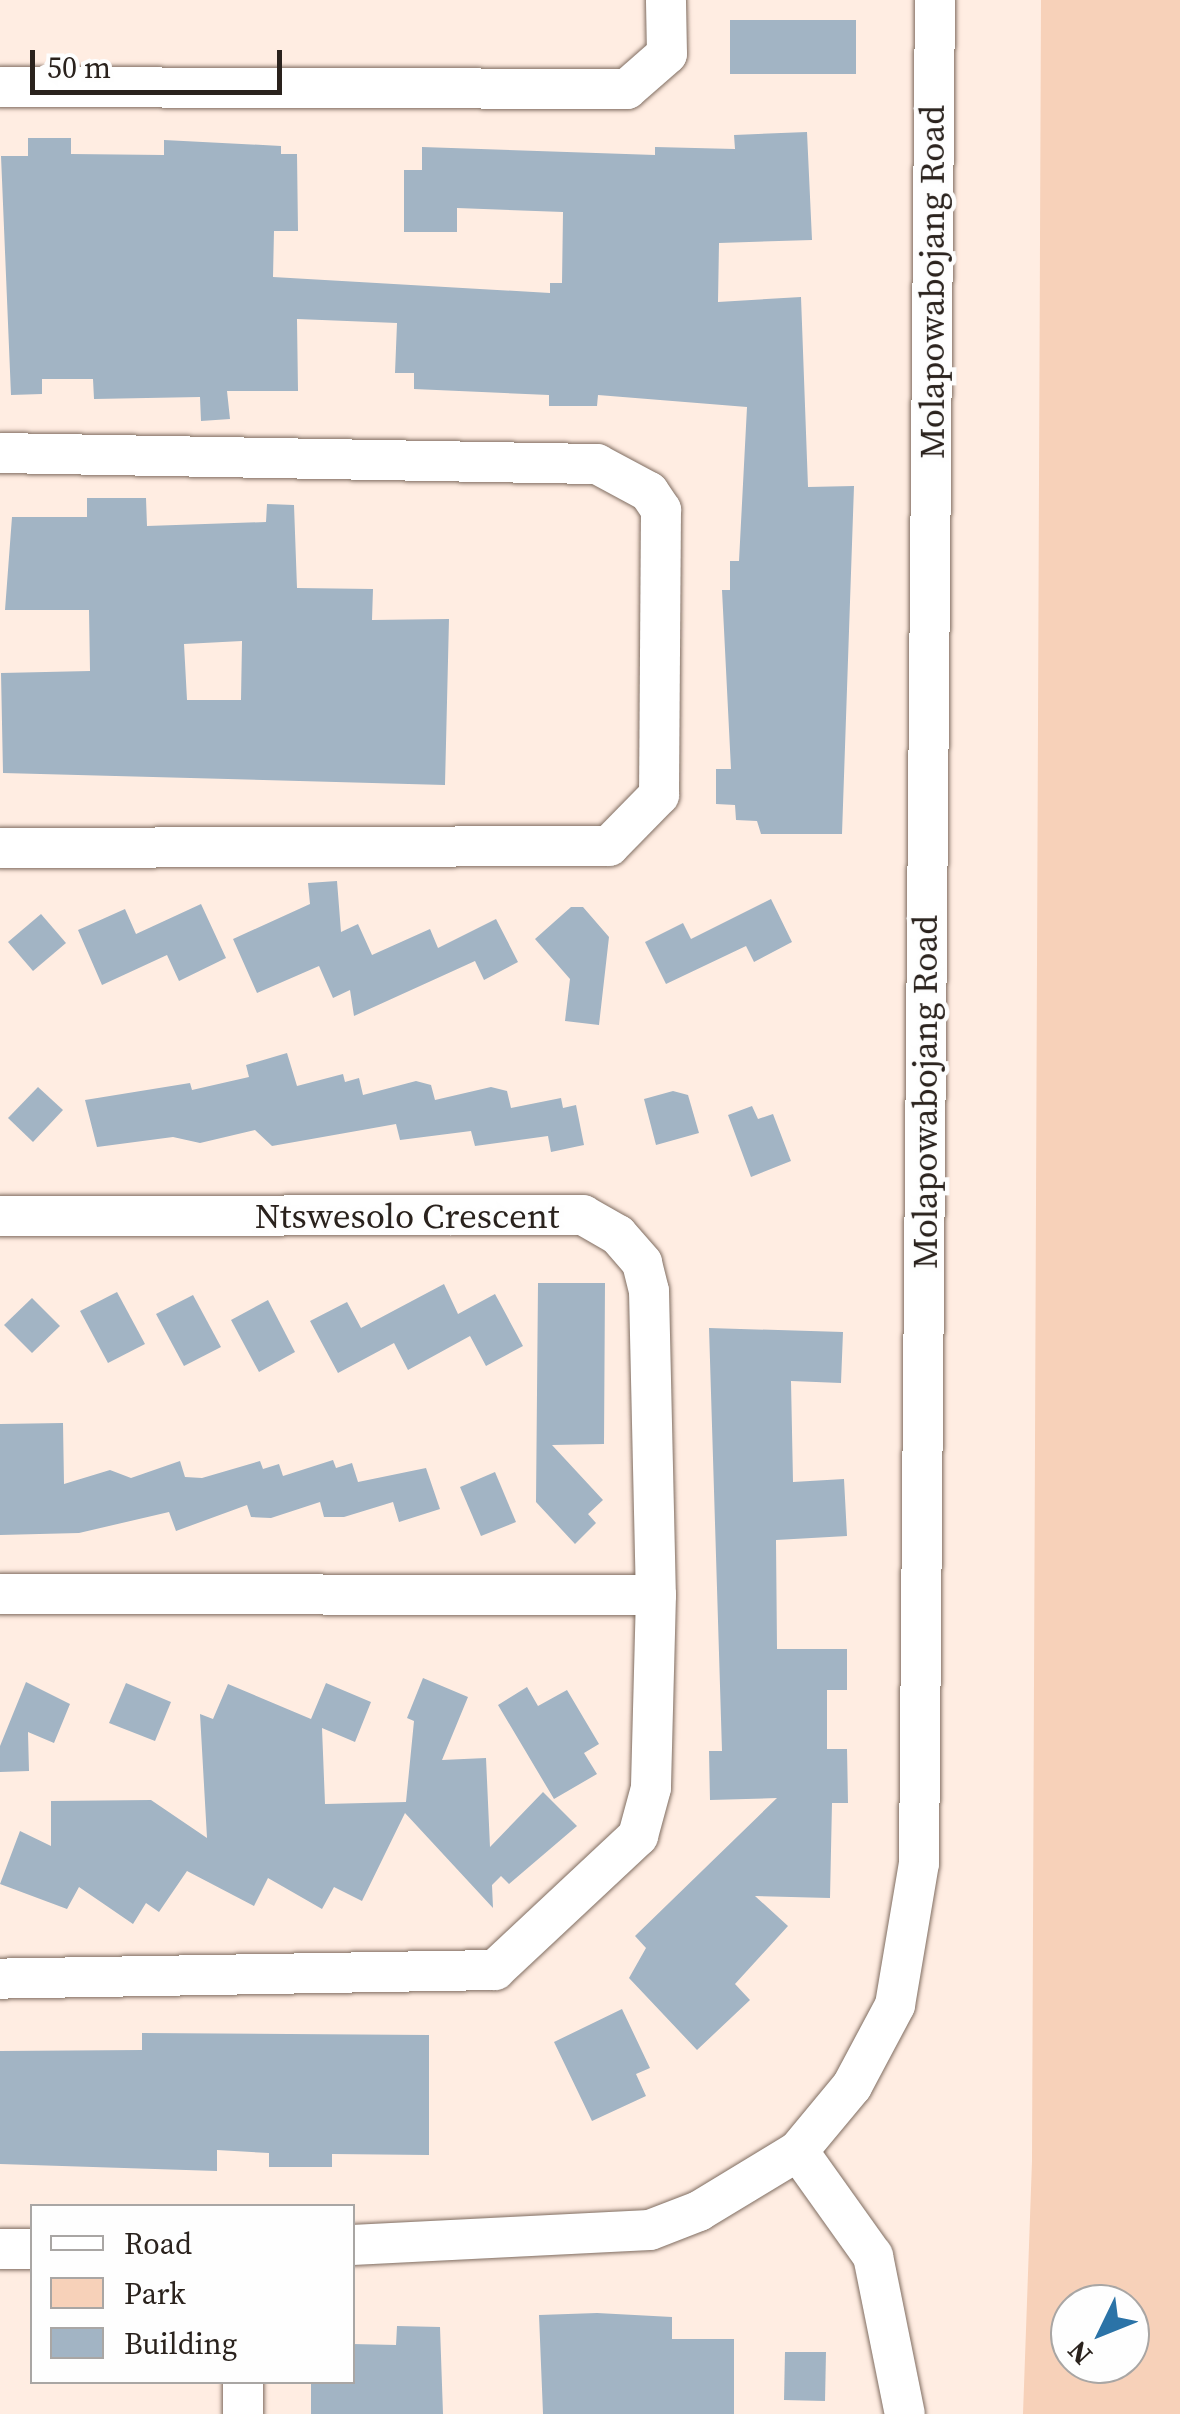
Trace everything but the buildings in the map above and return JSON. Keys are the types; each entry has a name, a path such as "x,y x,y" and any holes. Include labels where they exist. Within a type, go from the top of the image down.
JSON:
{"street":[{"path":"0,87 628,89 667,54 666,0"},
{"name":"Molapowabojang Road","path":"798,2151 852,2086 895,2005 919,1864 934,0"},
{"path":"0,452 596,464 649,492 662,510 659,795 609,846 0,848"},
{"name":"Ntswesolo Crescent","path":"0,1216 583,1215 618,1235 642,1264 649,1291 656,1595 651,1788 638,1836 494,1970 0,1979"},
{"path":"0,1594 656,1595"},
{"path":"355,2245 650,2230 798,2151 872,2256 905,2414"},
{"path":"0,2249 30,2249"},
{"path":"243,2384 243,2414"}],"green space":[{"path":"1041,0 1180,0 1180,2414 1023,2414 1032,2161"}]}
